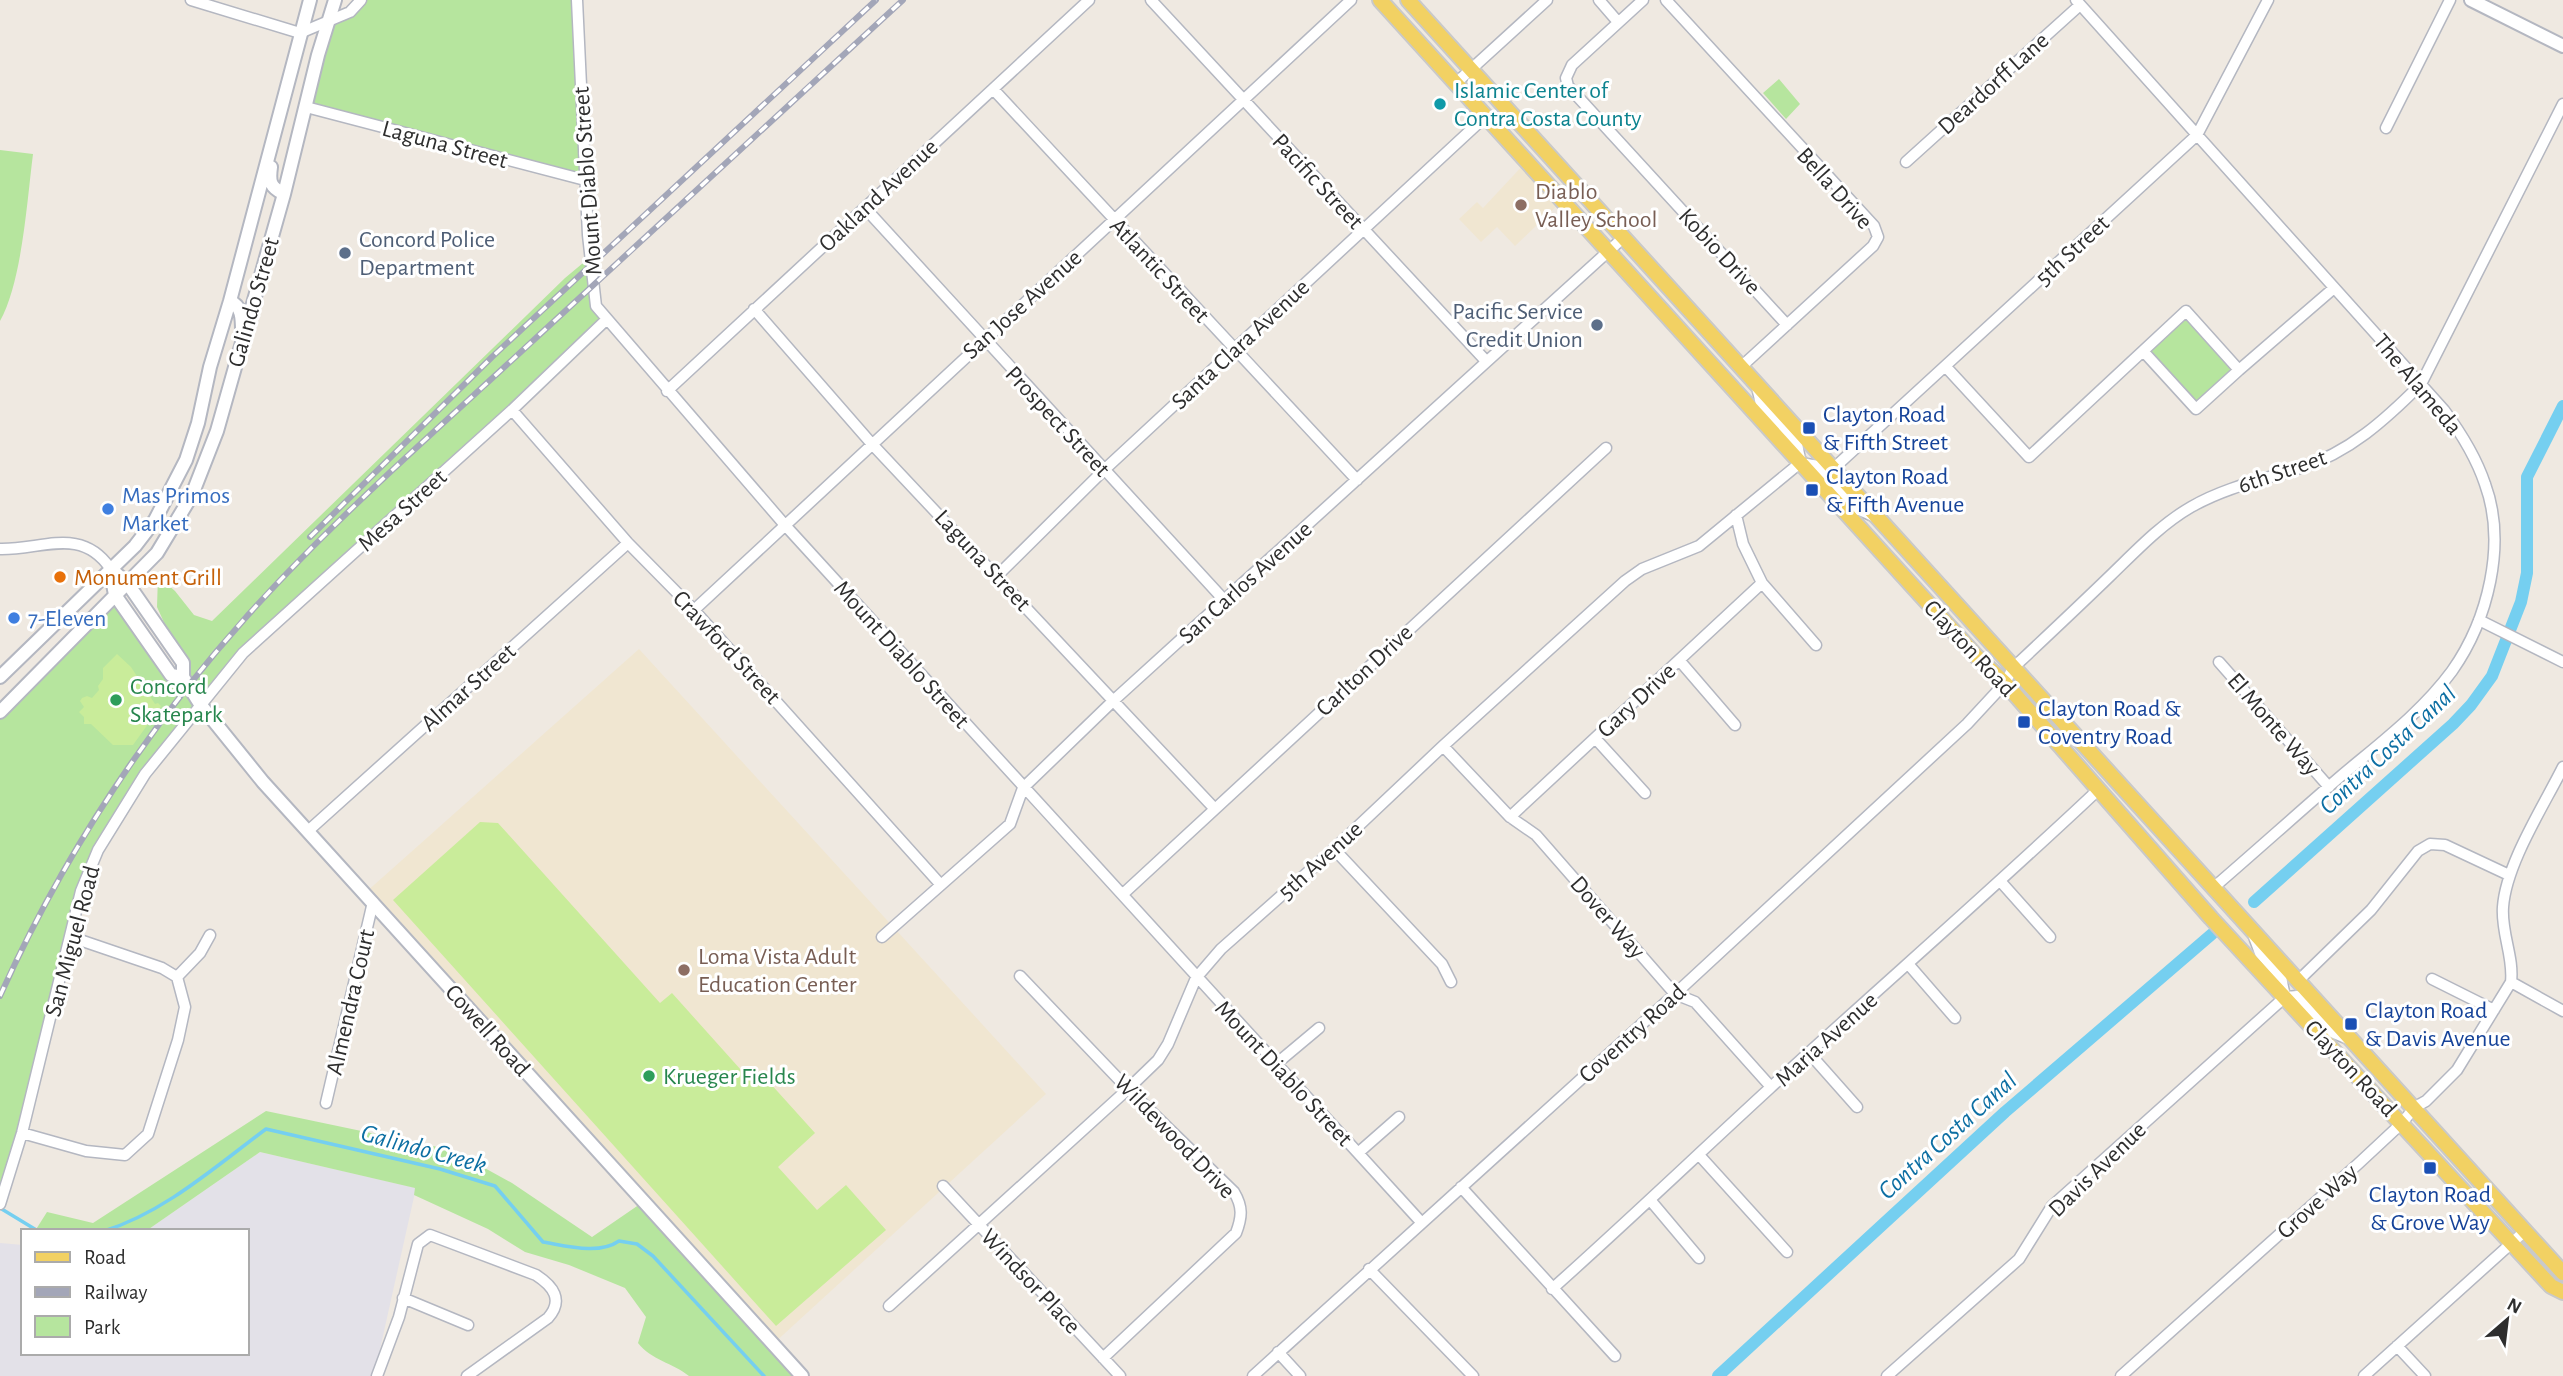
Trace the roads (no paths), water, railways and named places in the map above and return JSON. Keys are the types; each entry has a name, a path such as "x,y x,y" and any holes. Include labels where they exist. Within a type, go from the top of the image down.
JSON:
{"main road":[{"name":"Galindo Street","path":"0,677 135,546 155,520 186,460 310,0"},
{"name":"Galindo Street","path":"0,712 157,553 192,495 217,431 335,0"},
{"name":"Clayton Road","path":"1380,0 1976,656 2005,683 2211,918 2551,1286 2563,1292"},
{"name":"Clayton Road","path":"1408,0 2563,1273"},
{"path":"2471,0 2563,46"},
{"path":"277,125 269,182 274,189 284,194"},
{"path":"230,301 236,303 240,311 242,342"},
{"name":"Cowell Road","path":"110,568 128,583 183,663 183,677 200,704 262,782 802,1376"},
{"name":"Cowell Road","path":"110,568 115,595 171,674 183,677"}],"street":[{"path":"191,0 300,33 350,12 361,0"},
{"name":"Mount Diablo Street","path":"578,0 589,258 596,306 784,524 1421,1222"},
{"name":"Oakland Avenue","path":"667,391 1089,0"},
{"name":"Pacific Street","path":"1151,0 1486,361"},
{"name":"San Jose Avenue","path":"694,610 1351,0"},
{"path":"1599,0 1618,22 1643,0"},
{"name":"Bella Drive","path":"1666,0 1874,226 1878,237 1873,246 1742,366"},
{"name":"5th Street","path":"1834,468 2197,135 2268,0"},
{"path":"2386,128 2450,0"},
{"path":"1456,83 1545,1"},
{"name":"The Alameda","path":"2078,2 2421,384 2464,438 2486,485 2493,524 2493,548 2486,601 2466,648 2434,692 2402,724 2213,888"},
{"name":"Deardorff Lane","path":"1906,162 2078,2"},
{"name":"Kobio Drive","path":"1618,22 1572,65 1566,78 1568,86 1787,325"},
{"name":"Atlantic Street","path":"993,89 1357,480"},
{"name":"6th Street","path":"2005,683 2013,668 2145,542 2188,509 2239,485 2301,468 2337,452 2365,435 2421,384 2563,104"},
{"name":"Laguna Street","path":"306,107 585,180"},
{"name":"Santa Clara Avenue","path":"998,575 1104,470 1486,116"},
{"name":"Prospect Street","path":"865,208 1225,601"},
{"name":"San Carlos Avenue","path":"882,937 1010,824 1023,788 1113,701 1623,238"},
{"path":"2144,352 2196,409 2334,288"},
{"name":"Laguna Street","path":"754,309 872,443 1214,807"},
{"path":"1946,367 2029,457 2186,311 2239,370"},
{"name":"Mesa Street","path":"200,704 243,653 512,410 607,319"},
{"path":"1757,383 1761,404 1797,444 1800,463 1818,466 1855,508 1879,519"},
{"name":"Crawford Street","path":"512,410 628,542 694,610 941,885"},
{"name":"Carlton Drive","path":"1123,894 1214,807 1606,448"},
{"name":"5th Avenue","path":"889,1306 1158,1060 1168,1044 1196,978 1221,949 1334,849 1625,581 1642,569 1699,546 1800,463"},
{"path":"1736,515 1743,544 1762,583 1816,645"},
{"name":"Almar Street","path":"308,831 628,542"},
{"path":"0,549 65,543 89,546 102,556 110,568"},
{"name":"Gary Drive","path":"1510,817 1762,583"},
{"path":"2479,620 2563,662"},
{"path":"1679,660 1735,725"},
{"name":"El Monte Way","path":"2219,662 2329,787"},
{"name":"Coventry Road","path":"1252,1376 1675,994 1974,717 2005,683"},
{"name":"San Miguel Road","path":"0,1203 22,1133 81,891 98,850 145,774 200,704"},
{"path":"1595,738 1645,793"},
{"name":"Dover Way","path":"1443,746 1510,817 1536,835 1675,994 1695,1002 1771,1087"},
{"path":"2563,767 2509,875 2503,906 2503,933 2512,968 2511,982 2563,1011"},
{"name":"Maria Avenue","path":"1552,1289 1700,1156 1771,1087 2001,882 2099,789"},
{"path":"2299,980 2371,910 2418,851 2430,844 2445,845 2509,875"},
{"path":"1334,849 1442,964 1451,982"},
{"path":"2001,882 2050,937"},
{"name":"Almendra Court","path":"326,1103 373,902"},
{"path":"2251,929 2260,953 2281,977 2285,997 2297,996 2329,1031 2356,1043"},
{"path":"177,976 200,953 210,935"},
{"path":"22,1133 86,1151 125,1155 148,1134 178,1040 185,1007 177,976 162,968 71,937"},
{"path":"1909,965 1955,1018"},
{"name":"Wildewood Drive","path":"1020,976 1240,1201 1242,1216 1236,1233 1103,1358"},
{"path":"2432,979 2494,1010"},
{"name":"Grove Way","path":"2121,1376 2402,1123 2415,1107 2426,1101 2457,1070 2511,982"},
{"name":"Davis Avenue","path":"1887,1376 2019,1259 2052,1206 2285,997"},
{"path":"1276,1065 1318,1028"},
{"path":"1810,1054 1857,1107"},
{"path":"1358,1153 1399,1117"},
{"path":"1700,1156 1787,1252"},
{"name":"Windsor Place","path":"943,1186 1120,1376"},
{"path":"1461,1187 1615,1356"},
{"path":"1651,1201 1699,1258"},
{"path":"2364,1376 2525,1231"},
{"path":"377,1376 399,1317 418,1244 430,1235 524,1270 548,1282 557,1302 554,1312 467,1376"},
{"path":"1370,1269 1473,1376"},
{"path":"403,1298 468,1325"},
{"path":"2397,1346 2425,1376"},
{"path":"1278,1352 1300,1376"}],"waterway":[{"name":"Contra Costa Canal","path":"2254,902 2453,724 2492,676 2521,602 2527,573 2527,477 2563,406"},
{"name":"Contra Costa Canal","path":"1718,1376 2005,1112 2212,934"},
{"name":"Galindo Creek","path":"110,1229 169,1200 266,1129 440,1169 495,1186 543,1242 592,1249 619,1241 637,1244 653,1256 764,1376"},
{"name":"Galindo Creek","path":"0,1208 35,1229"}],"railway":[{"path":"310,537 492,357 876,0"},
{"path":"0,996 51,894 109,796 175,703 248,615 389,473 903,0"}],"place":[{"name":"Islamic Center of Contra Costa County","path":"1440,104"},
{"name":"Diablo Valley School","path":"1521,205"},
{"name":"Concord Police Department","path":"345,253"},
{"name":"Pacific Service Credit Union","path":"1597,325"},
{"name":"Clayton Road & Fifth Street","path":"1809,428"},
{"name":"Clayton Road & Fifth Avenue","path":"1812,490"},
{"name":"Mas Primos Market","path":"108,509"},
{"name":"Monument Grill","path":"60,577"},
{"name":"7-Eleven","path":"14,618"},
{"name":"Concord Skatepark","path":"116,700"},
{"name":"Clayton Road & Coventry Road","path":"2024,722"},
{"name":"Loma Vista Adult Education Center","path":"684,970"},
{"name":"Clayton Road & Davis Avenue","path":"2351,1024"},
{"name":"Krueger Fields","path":"649,1076"},
{"name":"Clayton Road & Grove Way","path":"2430,1168"}]}
